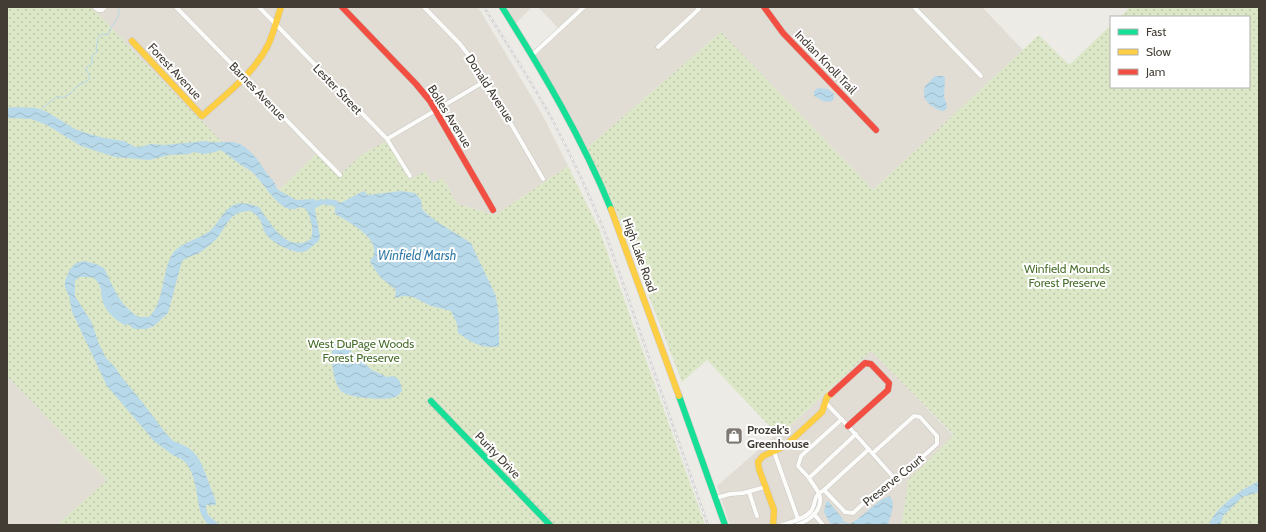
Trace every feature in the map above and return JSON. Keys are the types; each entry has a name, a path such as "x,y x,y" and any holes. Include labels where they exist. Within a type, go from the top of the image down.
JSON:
{"street":[{"path":"94,7 98,10 104,9"},
{"name":"Barnes Avenue","path":"176,7 340,175"},
{"name":"Lester Street","path":"259,7 387,139 410,176"},
{"path":"244,77 263,54 272,35 281,7"},
{"name":"Bolles Avenue","path":"342,7 420,89 436,110 493,210"},
{"name":"Donald Avenue","path":"424,7 470,56 487,80 543,179"},
{"name":"High Lake Road","path":"502,7 532,55 578,135 605,193 725,525"},
{"path":"532,55 584,7"},
{"name":"Indian Knoll Trail","path":"764,7 783,33 876,130"},
{"path":"914,7 981,76"},
{"path":"658,47 698,8"},
{"name":"Forest Avenue","path":"132,41 202,116 244,77"},
{"path":"387,139 487,80"},
{"path":"773,525 774,510 758,466 758,462 763,456 785,446 822,412 827,397 865,363 871,364 889,383 888,390 848,426"},
{"name":"Purity Drive","path":"431,401 550,525"},
{"path":"825,402 856,434 896,480"},
{"name":"Preserve Court","path":"824,490 845,512 853,513 888,481 896,480 937,444 937,436 920,416 914,416 873,453"},
{"path":"797,525 809,520 814,515 819,504 820,497 809,478 798,466 801,456 842,419"},
{"path":"809,478 856,434"},
{"path":"782,525 798,519 810,512 818,494 869,449"},
{"path":"774,452 798,519"},
{"path":"716,498 730,494 749,492 766,486"},
{"path":"749,492 757,516"},
{"path":"810,512 822,524"},
{"path":"816,525 822,524"}],"shaded area":[{"path":"91,7 478,7 543,116 568,166 495,215 457,204 443,178 432,184 409,180 338,176 316,154 274,195"},
{"path":"505,7 532,7 515,24"},
{"path":"538,7 982,7 1023,50 873,190 721,32 587,148 535,56 561,31"},
{"path":"871,351 954,436 909,480 902,525 730,525 717,486 773,437 779,436"},
{"path":"7,376 107,480 58,525 7,525"}],"green space":[{"name":"West DuPage Woods Forest Preserve","path":"7,7 91,7 274,195 316,154 338,176 363,154 386,141 409,180 425,171 432,183 443,178 457,204 495,215 568,166 599,229 705,525 57,525 107,480 7,376"},
{"name":"Winfield Mounds Forest Preserve","path":"1130,7 1259,7 1259,525 1057,525 1055,523 1051,525 902,525 908,480 954,435 871,351 779,436 707,360 682,382 615,208 587,148 721,32 873,190 1039,35 1069,65 1110,26 1110,88 1250,88 1250,16 1121,16"}],"water":[{"path":"935,76 943,76 945,78 944,97 947,108 944,111 932,106 927,102 924,96 925,86"},
{"path":"818,88 828,89 834,94 834,99 831,102 823,101 814,96 814,91"},
{"path":"7,108 36,108 47,112 75,129 104,138 124,141 135,147 151,144 164,145 206,141 237,143 246,148 260,163 277,189 296,200 314,199 317,201 315,210 320,237 318,242 302,252 288,249 272,240 265,232 256,215 250,211 238,213 231,219 212,243 199,253 182,261 168,313 154,326 146,329 134,329 119,317 104,299 99,284 94,278 79,277 75,281 75,296 92,323 99,344 106,358 114,366 164,431 174,442 198,462 204,470 216,504 206,505 207,513 214,525 208,525 200,511 194,479 187,464 154,441 107,386 72,312 69,296 65,287 65,281 70,269 76,263 84,261 96,264 104,268 116,293 124,305 139,317 149,317 158,303 166,269 173,253 185,244 210,231 226,211 235,204 242,203 259,207 280,235 295,243 303,243 311,239 312,227 308,213 306,209 300,207 293,209 286,208 280,204 251,171 220,150 204,154 194,152 189,154 170,155 149,160 115,157 81,146 47,125 31,119 7,118"},
{"name":"Winfield Marsh","path":"364,191 368,195 401,191 415,193 421,200 422,209 427,214 471,243 496,296 499,317 499,346 482,346 472,342 458,333 457,324 451,311 431,306 413,297 404,296 395,298 396,290 380,277 370,262 374,255 374,247 371,241 360,230 335,214 335,203 339,203"},
{"path":"334,343 342,343 372,370 387,377 396,377 400,381 402,391 395,397 384,399 359,397 341,391 334,375 332,354"},
{"path":"1259,481 1259,492 1242,497 1223,516 1220,525 1209,525 1223,505 1245,488"},
{"path":"889,496 893,505 888,525 848,525 842,523 831,525 824,512 826,502 828,501 843,521 850,524"}],"waterway":[{"path":"41,110 58,96 62,98 71,93 77,86 90,78 86,68 92,63 92,56 97,52 96,49 98,38 102,34 108,35 111,27 118,18 119,7"},
{"path":"311,207 321,202"},
{"path":"326,202 335,203"},
{"path":"104,292 106,302 110,310 125,322"},
{"path":"173,444 190,453 200,468"},
{"path":"207,518 215,525"}],"railway":[{"path":"484,7 552,119 594,206 606,235 708,525"}],"traffic: fast":[{"path":"502,7 575,131 611,209"},
{"path":"679,396 725,525"},
{"path":"431,401 550,525"}],"traffic: slow":[{"path":"132,41 202,116 256,64 269,43 281,7"},
{"path":"611,209 679,396"},
{"path":"773,525 774,510 759,469 758,462 763,456 785,446 822,412 827,397 831,394"}],"traffic: jam":[{"path":"342,7 416,84 430,101 493,210"},
{"path":"764,7 783,33 876,130"},
{"path":"831,394 865,363 871,364 889,383 888,390 848,426"}],"place":[{"name":"Prozek's Greenhouse","path":"734,436"}]}
